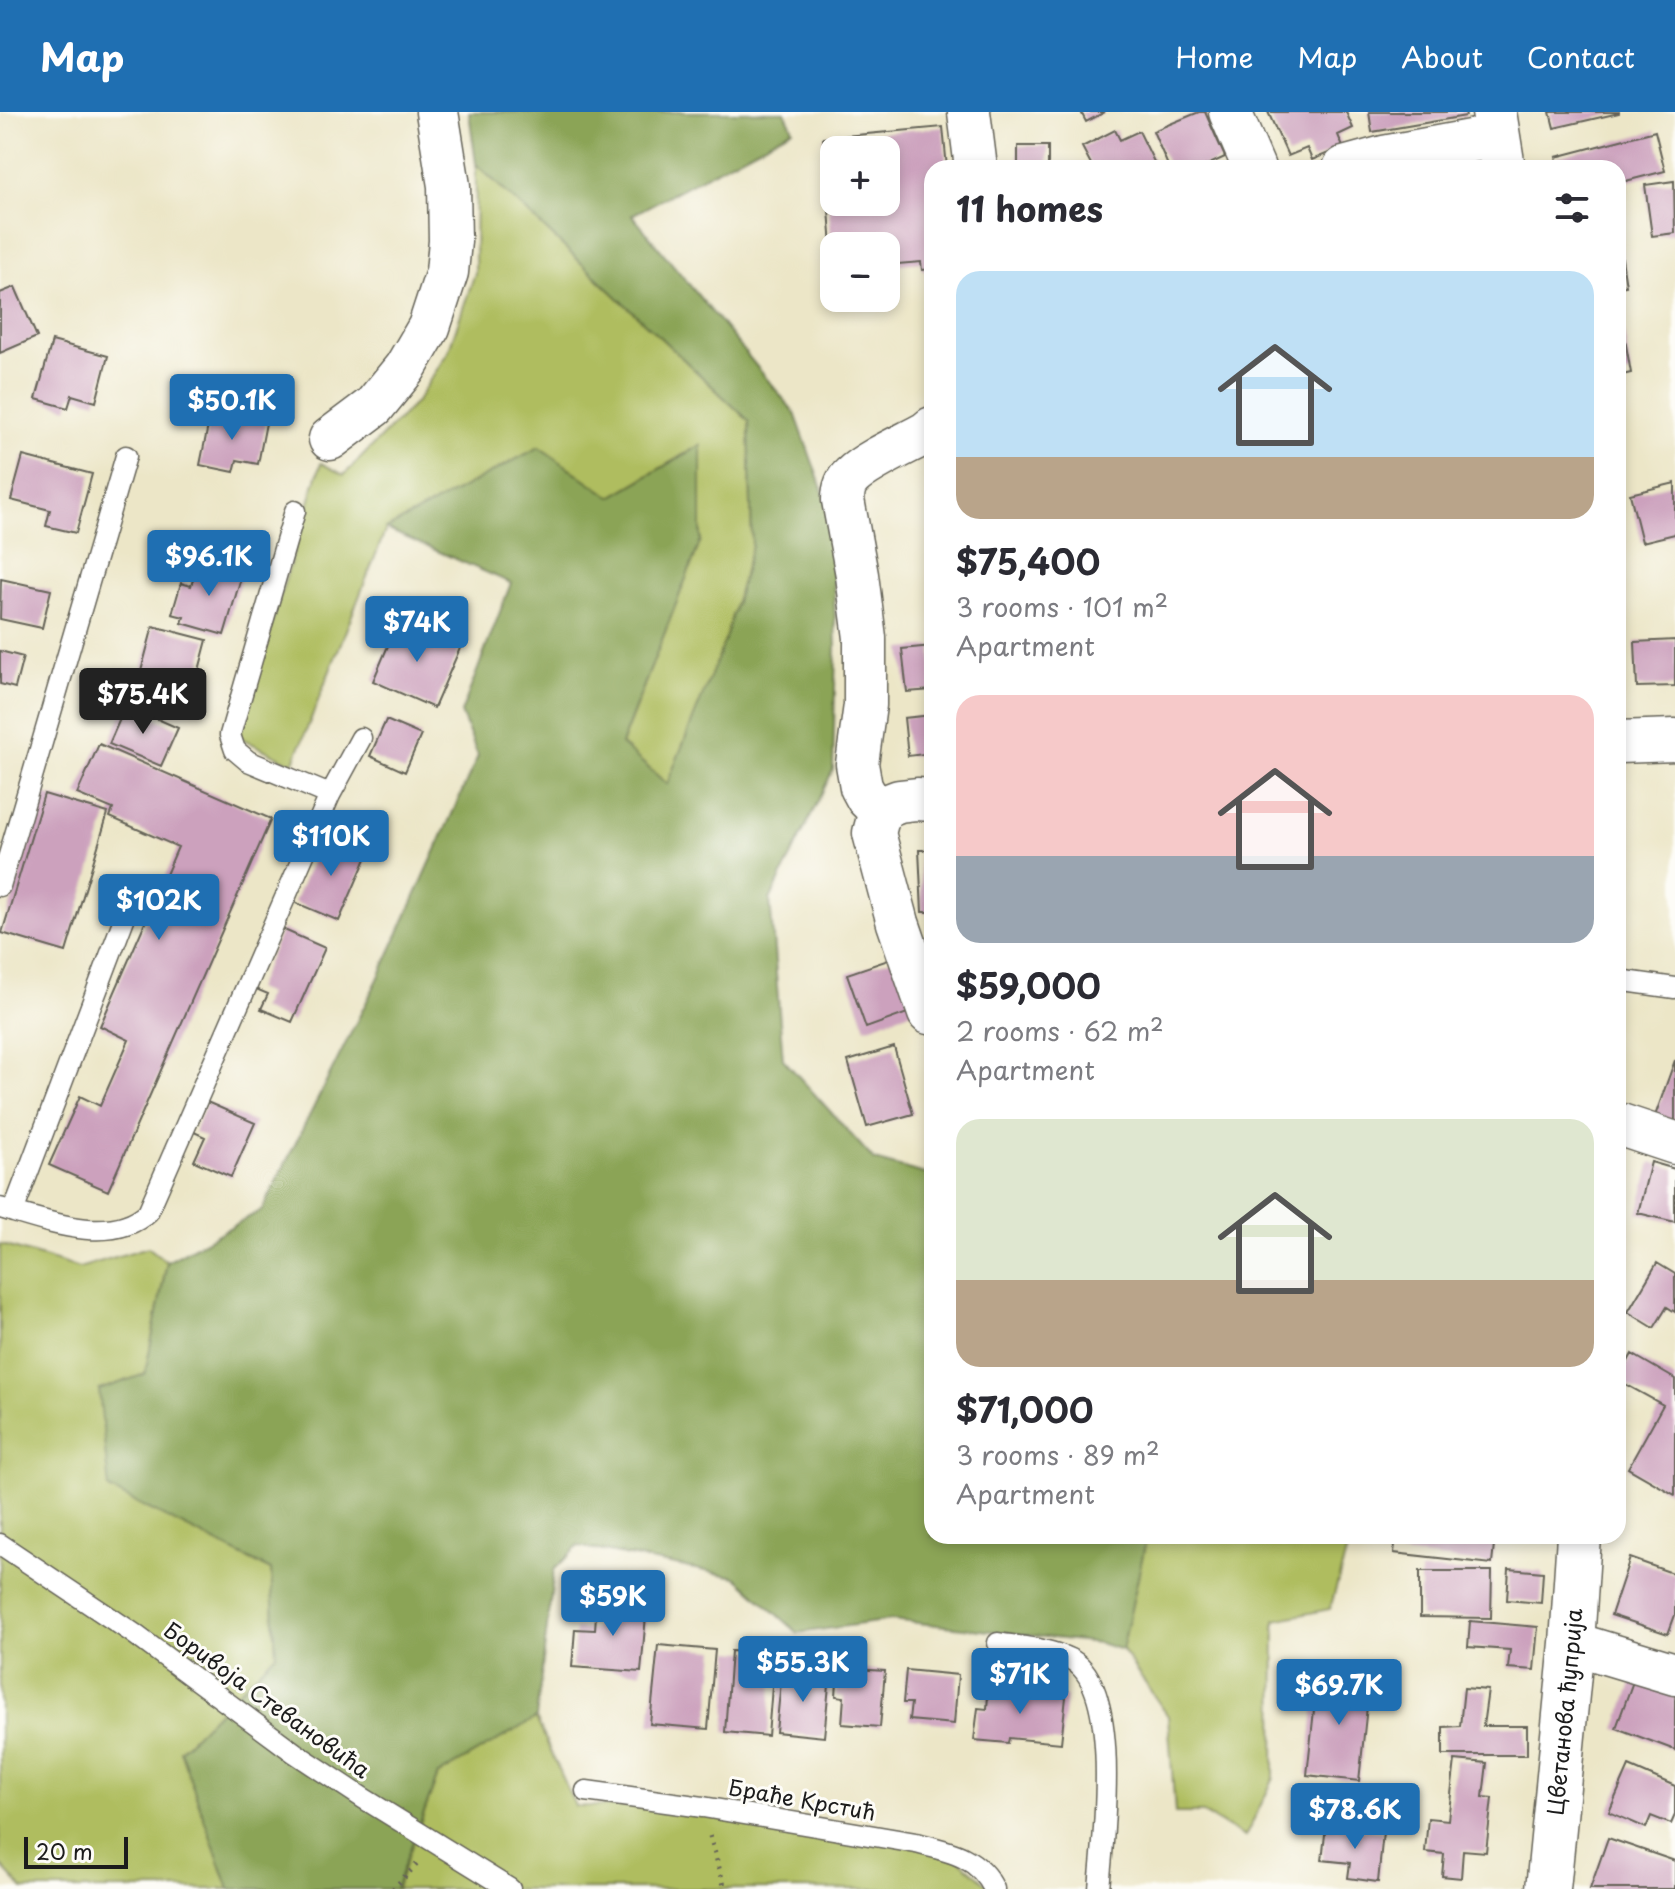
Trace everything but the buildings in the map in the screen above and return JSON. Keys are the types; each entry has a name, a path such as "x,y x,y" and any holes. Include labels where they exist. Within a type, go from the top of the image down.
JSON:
{"street":[{"path":"330,439 374,406 405,368 429,327 447,272 449,186 437,112"},
{"path":"969,112 975,160"},
{"path":"1230,112 1251,160"},
{"path":"1373,160 1498,139"},
{"path":"880,811 861,787 857,764 865,705 865,638 843,500 844,489 850,477 865,466 924,434"},
{"path":"1626,742 1675,740"},
{"path":"924,799 899,801 886,806 880,811 874,833 898,923 924,998"},
{"path":"1626,1127 1675,1143"},
{"name":"Цветанова ћуприја","path":"1548,1889 1578,1544"},
{"path":"1572,1643 1675,1674"}],"lane":[{"path":"0,886 126,456"},
{"path":"295,511 230,735 235,750 248,761 330,795"},
{"path":"133,895 6,1210 79,1230 123,1226 148,1212 330,795 361,738"},
{"path":"1626,981 1675,988"},
{"name":"Боривоја Стевановића","path":"0,1544 133,1633 295,1753 510,1889"},
{"path":"998,1643 1047,1651 1072,1660 1086,1672 1094,1688 1104,1735 1106,1796 1099,1889"},
{"name":"Браће Крстић","path":"586,1791 703,1807 916,1843 949,1851 971,1861 987,1875 994,1889"}],"path":[{"path":"703,1807 725,1889"},
{"path":"393,1889 436,1844"}],"green space":[{"path":"469,112 785,112 793,129 632,215 795,413 831,514 836,647 833,770 770,900 783,1059 874,1160 924,1174 924,1544 1145,1544 1122,1650 1099,1643 891,1620 798,1633 736,1577 578,1546 554,1570 536,1718 438,1775 395,1889 229,1889 180,1750 276,1654 271,1570 109,1489 99,1390 145,1374 167,1262 262,1210 378,979 478,756 461,713 511,583 386,529 539,447 611,497 701,445 701,540 621,744 667,784 725,640 752,546 749,421 476,164"},
{"path":"476,164 749,421 752,546 725,641 668,785 621,745 701,540 700,445 611,497 386,529 293,764 239,737 321,463 344,475 416,402 448,352 475,273"},
{"path":"0,1244 79,1268 148,1247 167,1262 145,1374 109,1488 271,1570 276,1654 180,1750 229,1889 23,1889 0,1864"},
{"path":"1145,1544 1349,1544 1330,1609 1275,1620 1274,1778 1245,1837 1203,1813 1175,1813 1168,1716 1122,1650"},
{"path":"536,1718 575,1806 703,1807 949,1851 993,1889 396,1889 438,1775"}]}
